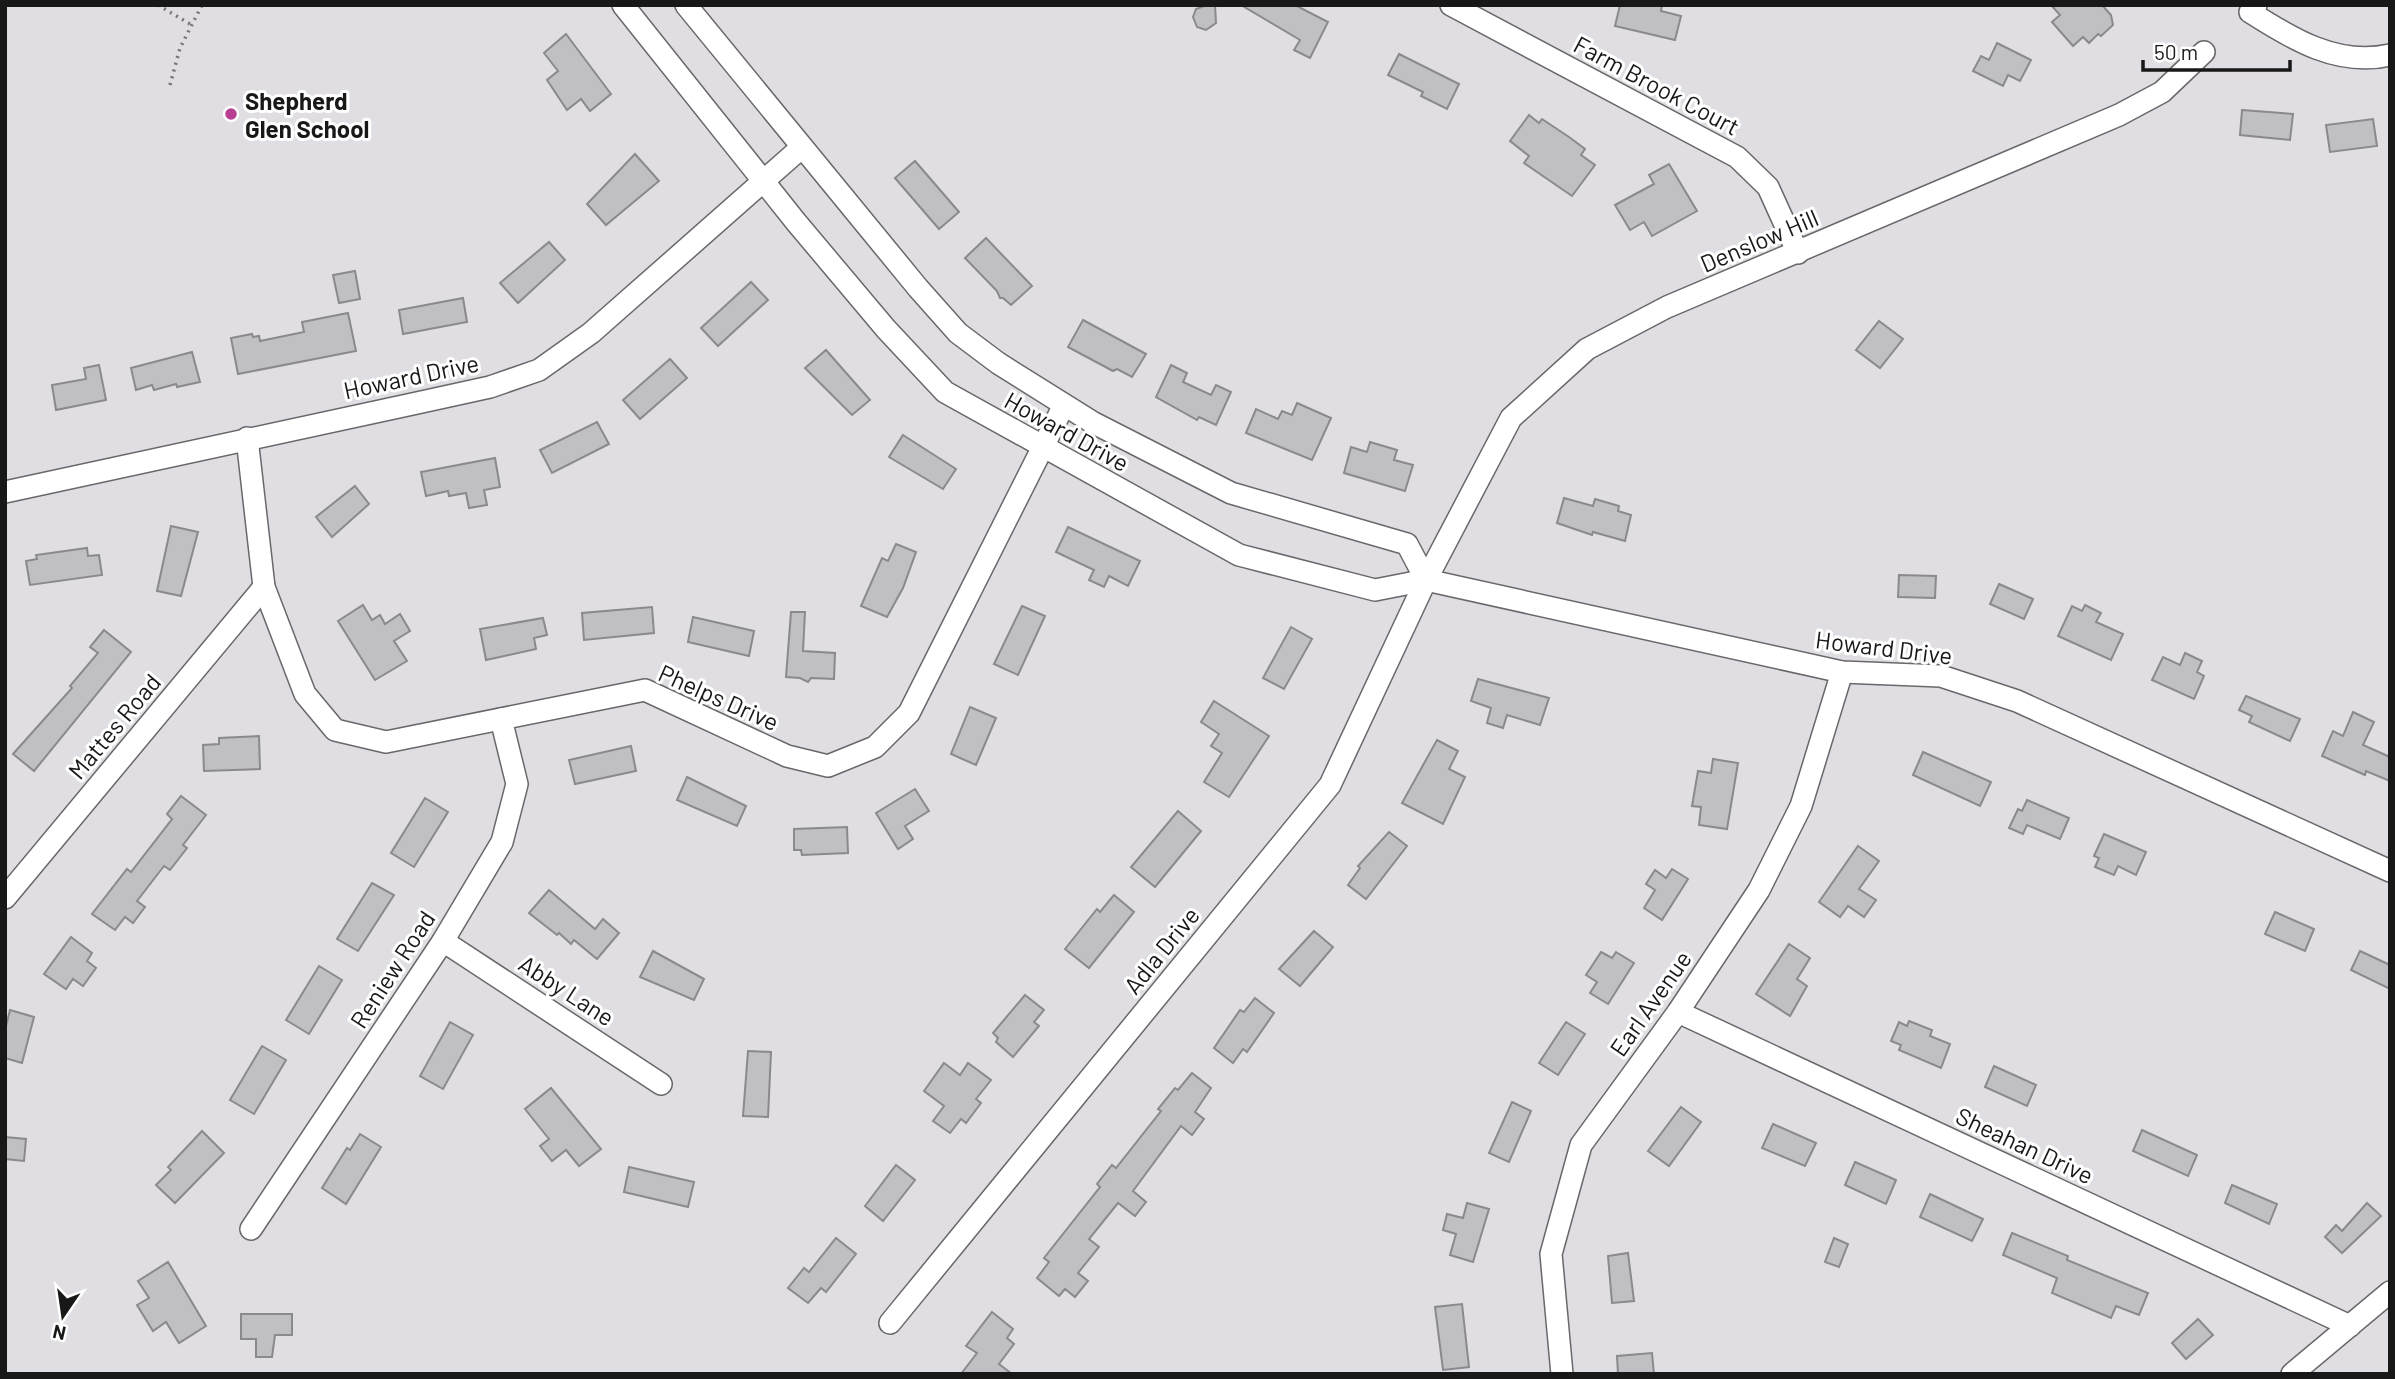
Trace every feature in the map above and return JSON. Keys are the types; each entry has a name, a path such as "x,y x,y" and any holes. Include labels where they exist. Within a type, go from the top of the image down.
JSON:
{"street":[{"name":"Howard Drive","path":"623,5 886,329 945,392 1239,555 1375,590 1426,580 1842,672 1941,676 2017,701 2390,871"},
{"name":"Howard Drive","path":"686,5 801,148 958,333 998,363 1064,405 1231,493 1407,544 1426,580"},
{"name":"Farm Brook Court","path":"1451,5 1737,157 1768,187 1798,253"},
{"path":"2253,9 2296,41 2345,58 2390,55"},
{"name":"Denslow Hill","path":"1426,580 1511,418 1587,349 1667,307 2119,115 2162,92 2204,52"},
{"name":"Howard Drive","path":"5,492 490,387 539,370 591,333 801,148"},
{"name":"Phelps Drive","path":"247,438 264,587 305,694 335,730 386,742 645,690 787,756 828,766 875,747 909,713 1064,405"},
{"name":"Adla Drive","path":"890,1323 1330,785 1426,580"},
{"name":"Mattes Road","path":"5,898 264,587"},
{"name":"Earl Avenue","path":"1562,1374 1551,1254 1581,1145 1678,1012 1759,890 1801,806 1842,672"},
{"name":"Reniew Road","path":"250,1229 443,941 502,842 517,784 501,719"},
{"name":"Abby Lane","path":"443,941 661,1084"},
{"name":"Sheahan Drive","path":"1678,1012 2350,1326"},
{"path":"2292,1374 2390,1292"}],"path":[{"path":"158,5 190,24"},
{"path":"170,85 180,48 202,5"}],"building":[{"path":"1215,5 1216,23 1206,30 1197,27 1193,17 1196,9"},
{"path":"1241,5 1295,5 1328,22 1310,58 1294,50 1300,40"},
{"path":"1620,5 1662,5 1661,11 1681,16 1675,40 1615,26"},
{"path":"2051,5 2102,5 2111,15 2113,25 2089,43 2083,37 2073,46 2052,22 2060,15"},
{"path":"566,34 611,94 590,111 581,99 567,110 547,80 558,71 544,53"},
{"path":"1997,43 2031,60 2020,81 2008,75 2003,86 1973,71 1981,56 1989,60"},
{"path":"1399,54 1459,84 1447,109 1421,96 1423,92 1388,75"},
{"path":"2242,110 2293,114 2290,140 2240,135"},
{"path":"1529,115 1539,123 1542,119 1585,149 1581,155 1595,165 1572,196 1524,163 1529,156 1510,141"},
{"path":"2373,119 2377,146 2330,152 2326,125"},
{"path":"635,154 659,181 606,225 587,204"},
{"path":"915,161 959,212 939,229 895,178"},
{"path":"1669,164 1697,211 1652,236 1644,222 1630,230 1615,205 1654,184 1649,175"},
{"path":"986,238 1032,286 1011,305 1000,298 997,291 965,258"},
{"path":"549,242 565,260 518,303 500,283"},
{"path":"355,271 360,299 339,303 333,275"},
{"path":"751,282 768,300 718,346 701,328"},
{"path":"463,298 467,322 403,334 399,310"},
{"path":"348,313 356,351 238,374 231,338 252,334 253,337 259,336 260,341 304,332 302,322"},
{"path":"1083,320 1146,354 1132,377 1117,369 1113,371 1068,347"},
{"path":"1879,321 1903,339 1880,368 1856,350"},
{"path":"826,350 870,400 852,415 805,368"},
{"path":"192,352 200,382 177,387 176,384 154,390 152,385 136,390 131,368"},
{"path":"670,359 687,378 640,419 623,400"},
{"path":"99,365 106,400 56,410 52,385 86,379 84,368"},
{"path":"1171,365 1187,373 1183,382 1211,395 1216,385 1231,392 1216,425 1199,417 1197,420 1156,397"},
{"path":"1297,403 1331,418 1312,460 1246,433 1256,409 1278,419 1282,411 1292,415"},
{"path":"597,422 609,444 552,473 540,450"},
{"path":"903,435 956,469 943,489 889,457"},
{"path":"1370,442 1397,450 1394,460 1413,465 1405,491 1344,473 1351,447 1367,452"},
{"path":"495,458 500,487 484,490 487,505 469,508 466,493 449,496 448,491 426,496 421,472"},
{"path":"355,486 369,504 332,537 316,517"},
{"path":"1564,498 1593,506 1595,499 1619,506 1618,511 1631,515 1625,541 1593,532 1592,535 1557,523"},
{"path":"171,526 198,532 181,596 157,591"},
{"path":"1068,527 1140,561 1128,586 1109,576 1104,587 1089,580 1094,570 1056,552"},
{"path":"896,544 916,552 903,588 887,617 861,606 882,558 888,561"},
{"path":"87,548 88,556 99,555 102,575 30,585 26,561 37,559 36,555"},
{"path":"1899,575 1936,576 1935,598 1898,597"},
{"path":"1999,584 2033,599 2024,619 1990,604"},
{"path":"363,605 372,620 380,615 385,624 400,614 410,631 394,641 407,661 375,680 338,621"},
{"path":"2085,605 2101,613 2096,622 2123,634 2111,660 2058,636 2072,606 2082,611"},
{"path":"1022,606 1045,616 1018,675 994,664"},
{"path":"652,607 654,633 584,640 582,613"},
{"path":"791,612 805,612 803,651 835,653 834,679 811,678 808,682 800,678 786,677"},
{"path":"693,617 754,631 749,656 688,642"},
{"path":"543,618 547,635 534,638 536,649 486,660 480,629"},
{"path":"1291,627 1312,639 1284,689 1263,678"},
{"path":"104,630 131,652 34,771 13,754 72,688 70,686 98,653 90,647"},
{"path":"2185,653 2202,661 2197,672 2204,676 2194,699 2152,680 2163,657 2180,665"},
{"path":"1478,679 1549,698 1540,725 1507,715 1503,728 1487,723 1491,708 1471,701"},
{"path":"2246,696 2300,719 2290,741 2249,722 2252,716 2239,710"},
{"path":"1214,701 1269,736 1229,797 1204,782 1222,753 1211,746 1219,734 1201,722"},
{"path":"970,707 996,718 976,765 951,754"},
{"path":"2353,712 2374,722 2363,745 2390,757 2390,781 2366,771 2365,775 2322,756 2333,731 2343,736"},
{"path":"259,736 260,769 204,771 203,745 219,744 219,738"},
{"path":"1437,740 1458,751 1449,769 1465,777 1443,824 1402,803"},
{"path":"631,746 636,771 575,784 569,760"},
{"path":"1923,752 1991,782 1980,806 1913,775"},
{"path":"1713,759 1738,763 1727,829 1699,825 1701,807 1692,806 1698,771 1711,773"},
{"path":"687,777 746,806 737,826 677,800"},
{"path":"915,789 929,811 905,826 913,839 898,849 876,813"},
{"path":"181,796 206,815 183,845 187,848 170,870 164,866 137,901 145,907 133,923 125,917 115,930 92,914 127,869 131,872 172,819 167,814"},
{"path":"425,798 448,812 414,867 391,853"},
{"path":"2027,800 2069,818 2060,839 2027,825 2023,834 2009,828 2018,809 2022,811"},
{"path":"1178,811 1201,831 1155,887 1131,867"},
{"path":"847,827 848,853 802,855 801,850 794,850 794,829"},
{"path":"1389,832 1407,846 1366,899 1348,885 1360,868 1358,866"},
{"path":"2104,834 2146,852 2136,875 2118,866 2114,875 2095,867 2099,858 2094,856"},
{"path":"1858,846 1879,861 1859,889 1876,900 1864,917 1848,906 1840,917 1819,902"},
{"path":"1672,869 1688,879 1662,920 1644,908 1655,890 1646,884 1655,870 1666,878"},
{"path":"372,883 394,895 358,951 337,939"},
{"path":"549,890 595,929 603,919 619,933 597,959 574,940 571,944 529,913"},
{"path":"1114,895 1134,912 1089,968 1065,949 1097,909 1100,912"},
{"path":"2275,912 2314,929 2305,951 2265,934"},
{"path":"1314,931 1333,947 1300,986 1279,969"},
{"path":"71,937 92,953 87,961 96,968 83,986 73,979 66,989 44,974"},
{"path":"1789,944 1810,958 1797,979 1807,986 1790,1016 1756,994"},
{"path":"653,951 704,979 694,1000 640,977"},
{"path":"2360,951 2390,965 2390,989 2351,970"},
{"path":"1601,952 1612,958 1616,952 1634,963 1608,1004 1590,993 1597,982 1586,975"},
{"path":"319,966 342,980 309,1034 286,1020"},
{"path":"1025,995 1044,1010 1034,1022 1039,1026 1013,1057 996,1042 998,1038 993,1033"},
{"path":"1255,998 1274,1013 1247,1052 1243,1049 1233,1063 1214,1048 1240,1010 1244,1012"},
{"path":"10,1010 34,1017 22,1063 5,1058 5,1030"},
{"path":"1909,1021 1932,1030 1930,1036 1950,1044 1941,1068 1899,1050 1901,1045 1891,1041 1899,1022 1907,1026"},
{"path":"450,1022 473,1035 443,1089 420,1076"},
{"path":"1566,1022 1585,1034 1558,1075 1539,1063"},
{"path":"262,1046 286,1060 254,1114 230,1100"},
{"path":"748,1051 771,1052 768,1117 743,1116"},
{"path":"944,1063 960,1075 968,1063 991,1080 976,1099 981,1103 966,1123 961,1119 950,1133 933,1121 944,1106 924,1091"},
{"path":"1994,1066 2036,1085 2027,1106 1985,1087"},
{"path":"1192,1073 1211,1088 1195,1112 1204,1119 1192,1135 1181,1126 1133,1191 1146,1202 1135,1216 1118,1203 1089,1239 1099,1247 1078,1273 1088,1281 1075,1297 1065,1289 1059,1296 1037,1278 1049,1262 1044,1258 1100,1187 1097,1184 1112,1165 1116,1168 1161,1111 1158,1109"},
{"path":"551,1088 601,1149 579,1166 566,1150 552,1161 540,1146 549,1139 525,1109"},
{"path":"1512,1102 1531,1111 1509,1162 1489,1153"},
{"path":"1681,1107 1701,1122 1669,1166 1648,1151"},
{"path":"1773,1124 1816,1143 1805,1166 1762,1148"},
{"path":"2142,1130 2197,1155 2188,1176 2133,1151"},
{"path":"202,1131 224,1153 175,1203 156,1185 171,1170 168,1167"},
{"path":"360,1134 381,1147 346,1204 322,1188 347,1148 350,1150"},
{"path":"5,1137 26,1139 24,1161 5,1159"},
{"path":"1855,1162 1896,1180 1886,1204 1845,1185"},
{"path":"896,1165 915,1180 883,1221 865,1206"},
{"path":"629,1167 694,1182 688,1207 624,1192"},
{"path":"2232,1185 2277,1204 2269,1224 2225,1203"},
{"path":"1930,1194 1983,1219 1972,1241 1920,1217"},
{"path":"1467,1203 1489,1209 1473,1262 1450,1255 1456,1234 1443,1230 1447,1214 1463,1218"},
{"path":"2367,1203 2381,1216 2342,1253 2325,1237 2336,1225 2342,1231"},
{"path":"2012,1233 2068,1256 2067,1260 2148,1293 2139,1315 2116,1306 2111,1318 2052,1293 2057,1278 2003,1255"},
{"path":"836,1238 856,1254 826,1292 821,1288 808,1303 788,1288 804,1268 809,1272"},
{"path":"1834,1238 1848,1244 1839,1267 1825,1262"},
{"path":"1628,1253 1634,1301 1612,1303 1608,1256"},
{"path":"168,1262 206,1326 179,1343 166,1322 153,1331 137,1305 149,1298 138,1281"},
{"path":"1462,1304 1469,1367 1443,1370 1435,1307"},
{"path":"992,1312 1013,1329 1007,1338 1014,1344 999,1364 1012,1374 961,1374 977,1353 966,1346"},
{"path":"241,1314 292,1314 292,1335 275,1335 272,1357 256,1357 256,1339 241,1339"},
{"path":"2198,1319 2213,1335 2186,1359 2172,1343"},
{"path":"1652,1353 1654,1374 1618,1374 1617,1356"}],"place":[{"name":"Shepherd Glen School","path":"231,114"}]}
